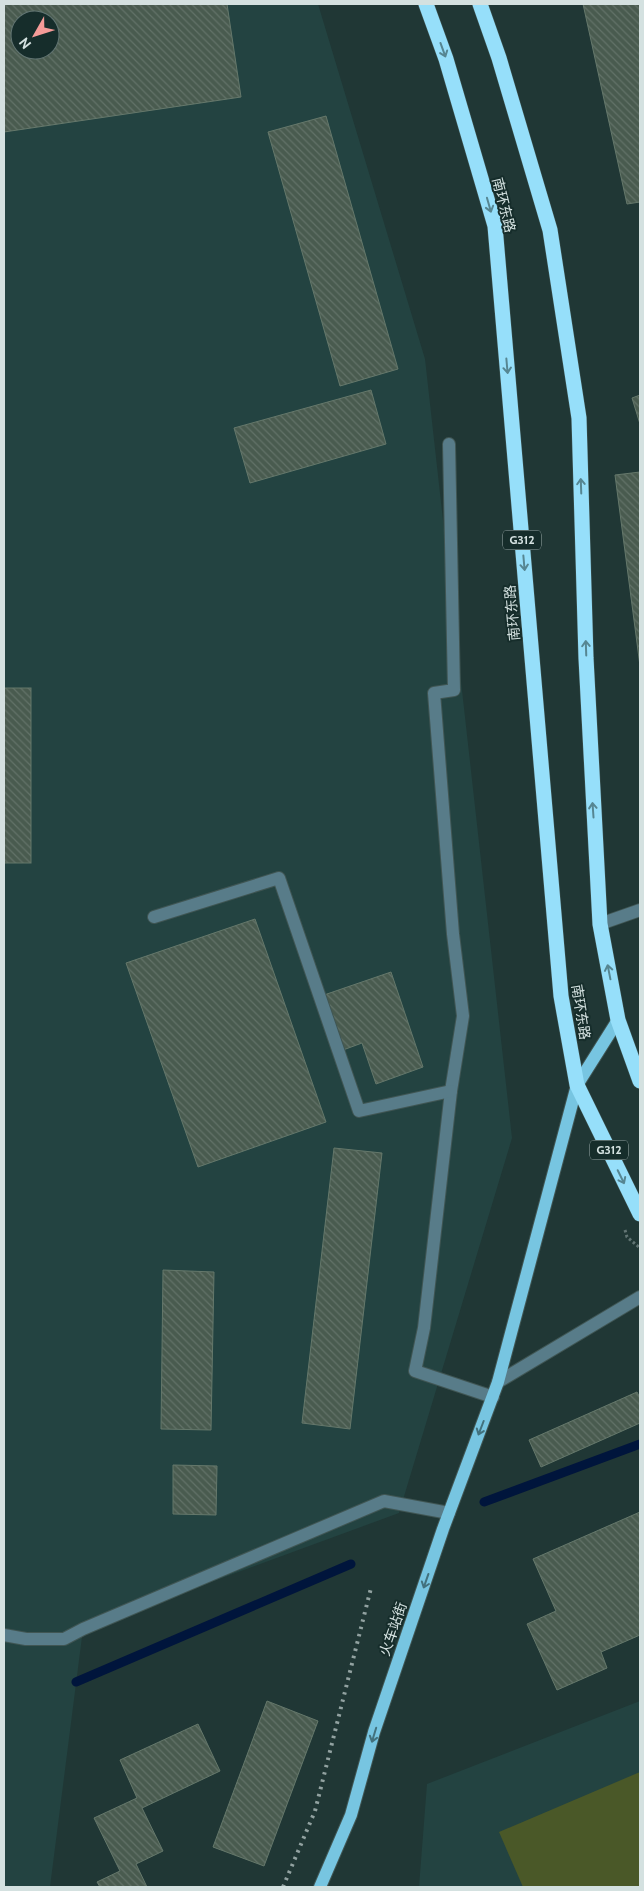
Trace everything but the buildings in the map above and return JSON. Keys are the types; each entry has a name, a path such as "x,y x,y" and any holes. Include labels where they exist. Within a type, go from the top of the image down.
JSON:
{"highway":[{"name":"南环东路","path":"426,4 446,59 495,226 561,996 578,1085 640,1214"},
{"path":"480,4 499,58 550,230 579,418 586,668 600,924 618,1020 640,1081"}],"main road":[{"name":"火车站街","path":"320,1887 351,1815 374,1732 449,1513 493,1398 578,1085 618,1020"}],"lane":[{"path":"449,444 454,690 434,694 453,934 463,1016 452,1091 424,1328 415,1371 493,1398"},
{"path":"154,917 279,878 359,1111 452,1091"},
{"path":"600,924 640,910"},
{"path":"498,1382 640,1297"},
{"path":"4,1636 26,1640 64,1639 83,1629 384,1501 449,1513"}],"path":[{"path":"627,1237 640,1248"}],"shaded area":[{"path":"4,4 318,4 425,359 512,1138 399,1513 83,1629 50,1887 4,1887"},
{"path":"640,1701 640,1887 419,1887 427,1784"}],"green space":[{"path":"640,1772 640,1887 523,1887 499,1832"}],"waterway":[{"path":"484,1502 640,1444"},
{"path":"76,1682 351,1564"}],"railway":[{"path":"283,1887 315,1811 371,1588"}]}
